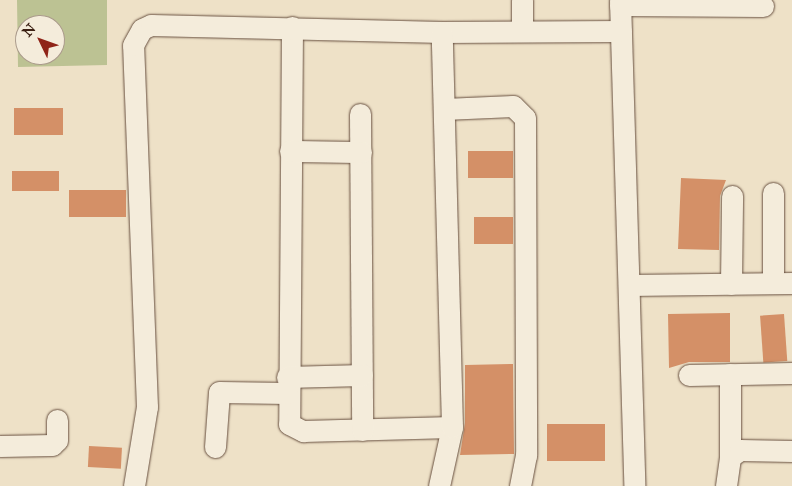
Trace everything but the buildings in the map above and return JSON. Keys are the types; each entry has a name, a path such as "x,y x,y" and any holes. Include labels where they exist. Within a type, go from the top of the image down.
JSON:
{"street":[{"path":"522,0 522,31"},
{"path":"634,486 620,2 763,6"},
{"path":"134,486 148,408 135,36 151,25 442,32 621,30"},
{"path":"292,28 286,415 294,429 362,430 452,427"},
{"path":"439,486 452,427 442,32"},
{"path":"444,109 513,106 525,118 526,455 520,486"},
{"path":"360,114 362,430"},
{"path":"290,151 360,152"},
{"path":"629,285 783,283 773,193"},
{"path":"731,284 732,196"},
{"path":"689,375 792,372"},
{"path":"726,486 730,457 730,374"},
{"path":"215,447 219,392 362,375"},
{"path":"0,446 52,445 57,440 57,420"},
{"path":"730,457 740,450 792,451"}],"green space":[{"path":"17,0 107,0 107,65 18,67 18,65 65,65 65,15 17,15"}]}
